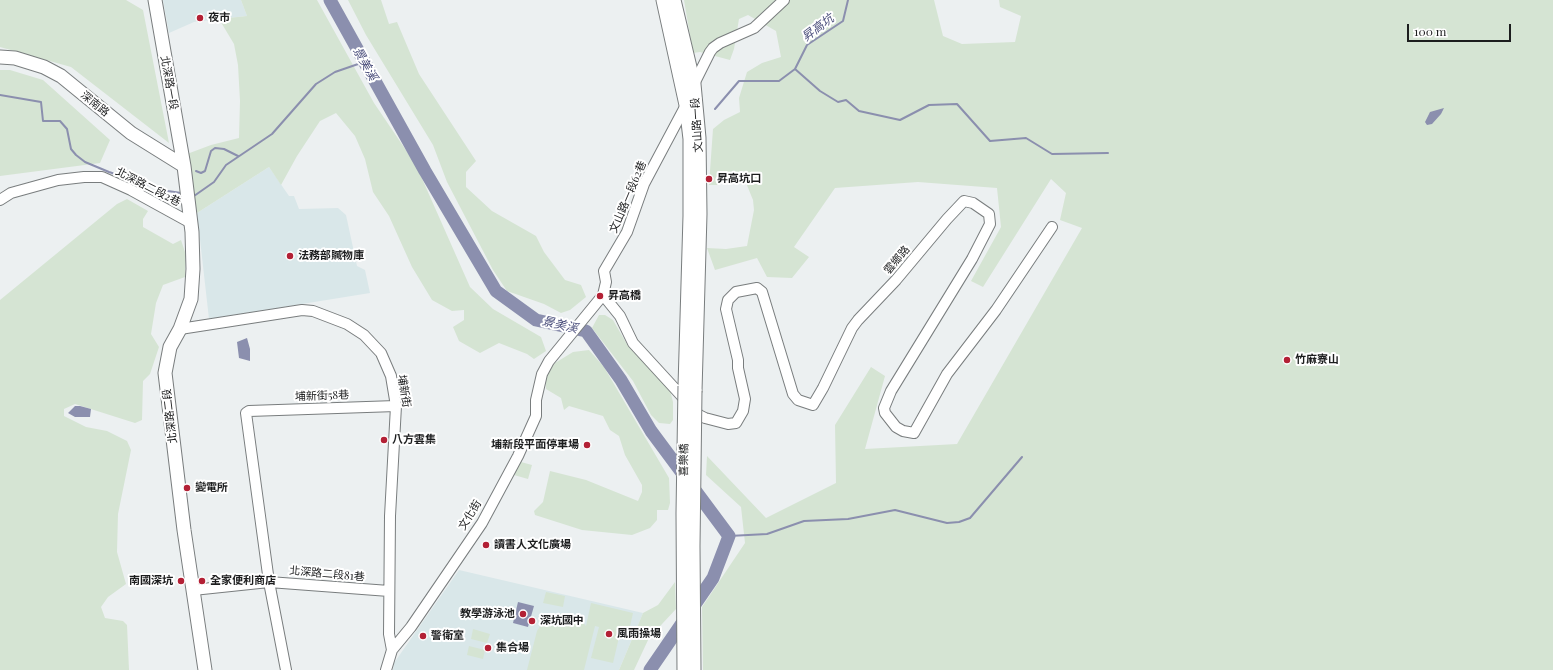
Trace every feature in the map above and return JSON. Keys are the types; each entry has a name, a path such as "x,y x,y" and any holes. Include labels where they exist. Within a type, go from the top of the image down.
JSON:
{"main road":[{"name":"北深路一段","path":"155,0 184,166"},
{"name":"文山路一段","path":"663,0 686,105 690,139 694,251"},
{"name":"文山路一段","path":"674,0 694,84 699,138 694,251"},
{"name":"深南路","path":"0,57 15,58 44,67 61,76 131,133 184,166"},
{"name":"北深路二段","path":"184,166 191,223 193,269 191,299 180,329 170,347 165,373 193,590 205,670"},
{"name":"喜樂橋","path":"684,670 683,589 685,386 694,251"},
{"name":"喜樂橋","path":"694,251 692,546 694,670"}],"street":[{"name":"文山路一段62巷","path":"601,297 606,282 604,271 628,232 644,184 686,105 694,84 710,52 720,43 754,28 784,0"},
{"name":"北深路二段2巷","path":"0,200 11,193 58,180 84,177 102,177 131,190 191,223"},
{"name":"雲鄉路","path":"601,297 620,316 633,343 699,415 728,424 736,422 743,411 745,399 738,368 738,360 726,309 728,300 736,292 757,288 762,292 793,394 804,404 813,405 823,388 852,328 858,320 896,280 964,200 973,203 989,214 990,224 972,258 891,391 884,408 885,413 896,427 903,431 914,433 947,374 996,310 1052,227"},
{"name":"文化街","path":"386,670 392,650 411,627 482,523 518,456 535,420 537,412 536,400 542,374 549,361 601,297"},
{"name":"埔新街","path":"180,329 302,310 321,314 347,324 364,335 381,353 391,376 396,406 390,512 389,634 392,650"},
{"name":"埔新街58巷","path":"268,582 246,413 249,411 396,406"},
{"name":"北深路二段81巷","path":"193,590 268,582 389,591"},
{"path":"268,582 286,670"}],"shaded area":[{"name":"夜市","path":"163,0 241,0 247,16 194,22 169,33"},
{"path":"269,167 289,196 294,196 299,209 338,208 346,215 357,266 365,270 370,293 209,319 197,213"},
{"name":"深坑國中","path":"459,570 643,613 619,670 393,670 394,663"}],"green space":[{"path":"0,0 126,0 143,10 169,143 71,67 0,47"},
{"path":"241,0 317,0 374,103 416,165 470,287 493,309 541,337 546,351 534,359 527,354 499,343 480,353 459,341 453,327 464,320 464,310 452,311 432,300 412,267 389,216 373,192 365,159 355,136 336,113 320,121 297,156 281,185 269,167 197,213 187,154 211,145 239,138 240,101 238,65 234,44 219,19 247,16"},
{"path":"348,0 381,0 389,24 397,22 419,74 476,161 466,172 466,187 492,211 536,236 544,252 565,280 581,285 586,297 570,310 561,313 544,304 507,291 493,270 447,182 433,145 366,35"},
{"path":"684,0 934,0 943,36 962,44 1015,42 1021,16 1000,7 999,0 1553,0 1553,670 703,670 702,607 745,543 741,507 706,475 707,456 766,518 836,483 835,425 871,367 885,376 865,449 957,444 1082,228 1060,220 1066,193 1051,179 983,287 971,281 1001,227 997,188 918,182 835,188 794,247 809,257 792,278 767,277 757,258 715,270 707,248 726,249 747,246 754,210 753,200 744,178 726,178 718,185 709,185 713,129 724,120 740,112 739,98 747,72 762,63 781,57 776,31 748,15 739,19 734,49 730,60 700,52 693,53"},
{"path":"0,70 10,70 43,80 110,140 100,163 0,176"},
{"path":"127,199 148,211 143,219 143,227 173,244 181,240 186,255 185,277 163,285 156,303 151,334 159,347 150,374 143,381 142,420 135,423 75,404 64,409 64,416 86,427 107,431 127,441 131,450 118,514 117,552 126,584 108,597 101,607 105,618 123,621 127,625 129,670 0,670 0,300 117,204"},
{"path":"599,315 605,315 613,320 628,346 670,390 673,402 673,420 670,424 659,423 651,415 633,381 592,328"},
{"path":"589,350 604,367 669,478 670,503 668,510 657,510 657,520 650,528 632,535 582,530 535,515 534,511 543,502 550,471 586,480 638,501 642,492 642,485 625,455 619,436 610,430 603,416 569,406 564,410 561,398 546,389 545,377 555,363 573,352"},
{"path":"521,462 532,465 528,479 514,475"},
{"path":"675,582 676,609 649,638 634,670 619,670 643,613 658,605"},
{"path":"546,592 565,596 563,607 543,603"},
{"path":"591,603 633,613 628,635 620,633 613,663 591,658 599,627 595,626 584,670 527,670 537,631 544,620 550,616 566,613 580,619 586,626"},
{"path":"473,629 490,634 487,643 471,639"},
{"path":"469,646 485,650 483,659 467,655"}],"water":[{"path":"1444,108 1432,124 1427,125 1425,122 1430,112"},
{"path":"247,338 250,349 250,361 239,358 237,342"},
{"path":"75,406 91,409 90,417 75,417 68,413"},
{"name":"教學游泳池","path":"518,602 534,606 528,627 513,623"}],"waterway":[{"name":"景美溪","path":"330,0 425,171 496,291 536,320 586,331 621,380 651,431 729,536 713,578 650,670"},
{"name":"昇高坑","path":"715,109 739,81 779,81 795,69 807,45 843,21 848,0"},
{"path":"194,196 214,182 226,165 272,134 316,84 335,72 364,62"},
{"path":"795,69 820,91 838,102 846,100 859,111 900,120 929,105 957,104 990,141 1026,138 1052,154 1108,153"},
{"path":"0,95 41,102 43,121 60,121 67,129 71,149 85,162 109,172 168,191 181,193"},
{"path":"196,171 201,173 205,171 211,151 215,148 224,149 238,156"},
{"path":"729,536 767,534 804,521 848,519 895,510 947,523 959,522 970,518 1022,457"}],"place":[{"name":"夜市","path":"200,18"},
{"name":"昇高坑口","path":"709,179"},
{"name":"法務部贓物庫","path":"290,256"},
{"name":"昇高橋","path":"600,296"},
{"name":"竹麻寮山","path":"1287,360"},
{"name":"八方雲集","path":"384,440"},
{"name":"埔新段平面停車場","path":"587,445"},
{"name":"變電所","path":"187,488"},
{"name":"讀書人文化廣場","path":"486,545"},
{"name":"南國深坑","path":"181,581"},
{"name":"全家便利商店","path":"202,581"},
{"name":"教學游泳池","path":"523,614"},
{"name":"深坑國中","path":"532,621"},
{"name":"風雨操場","path":"609,634"},
{"name":"警衛室","path":"423,636"},
{"name":"集合場","path":"488,648"}]}
